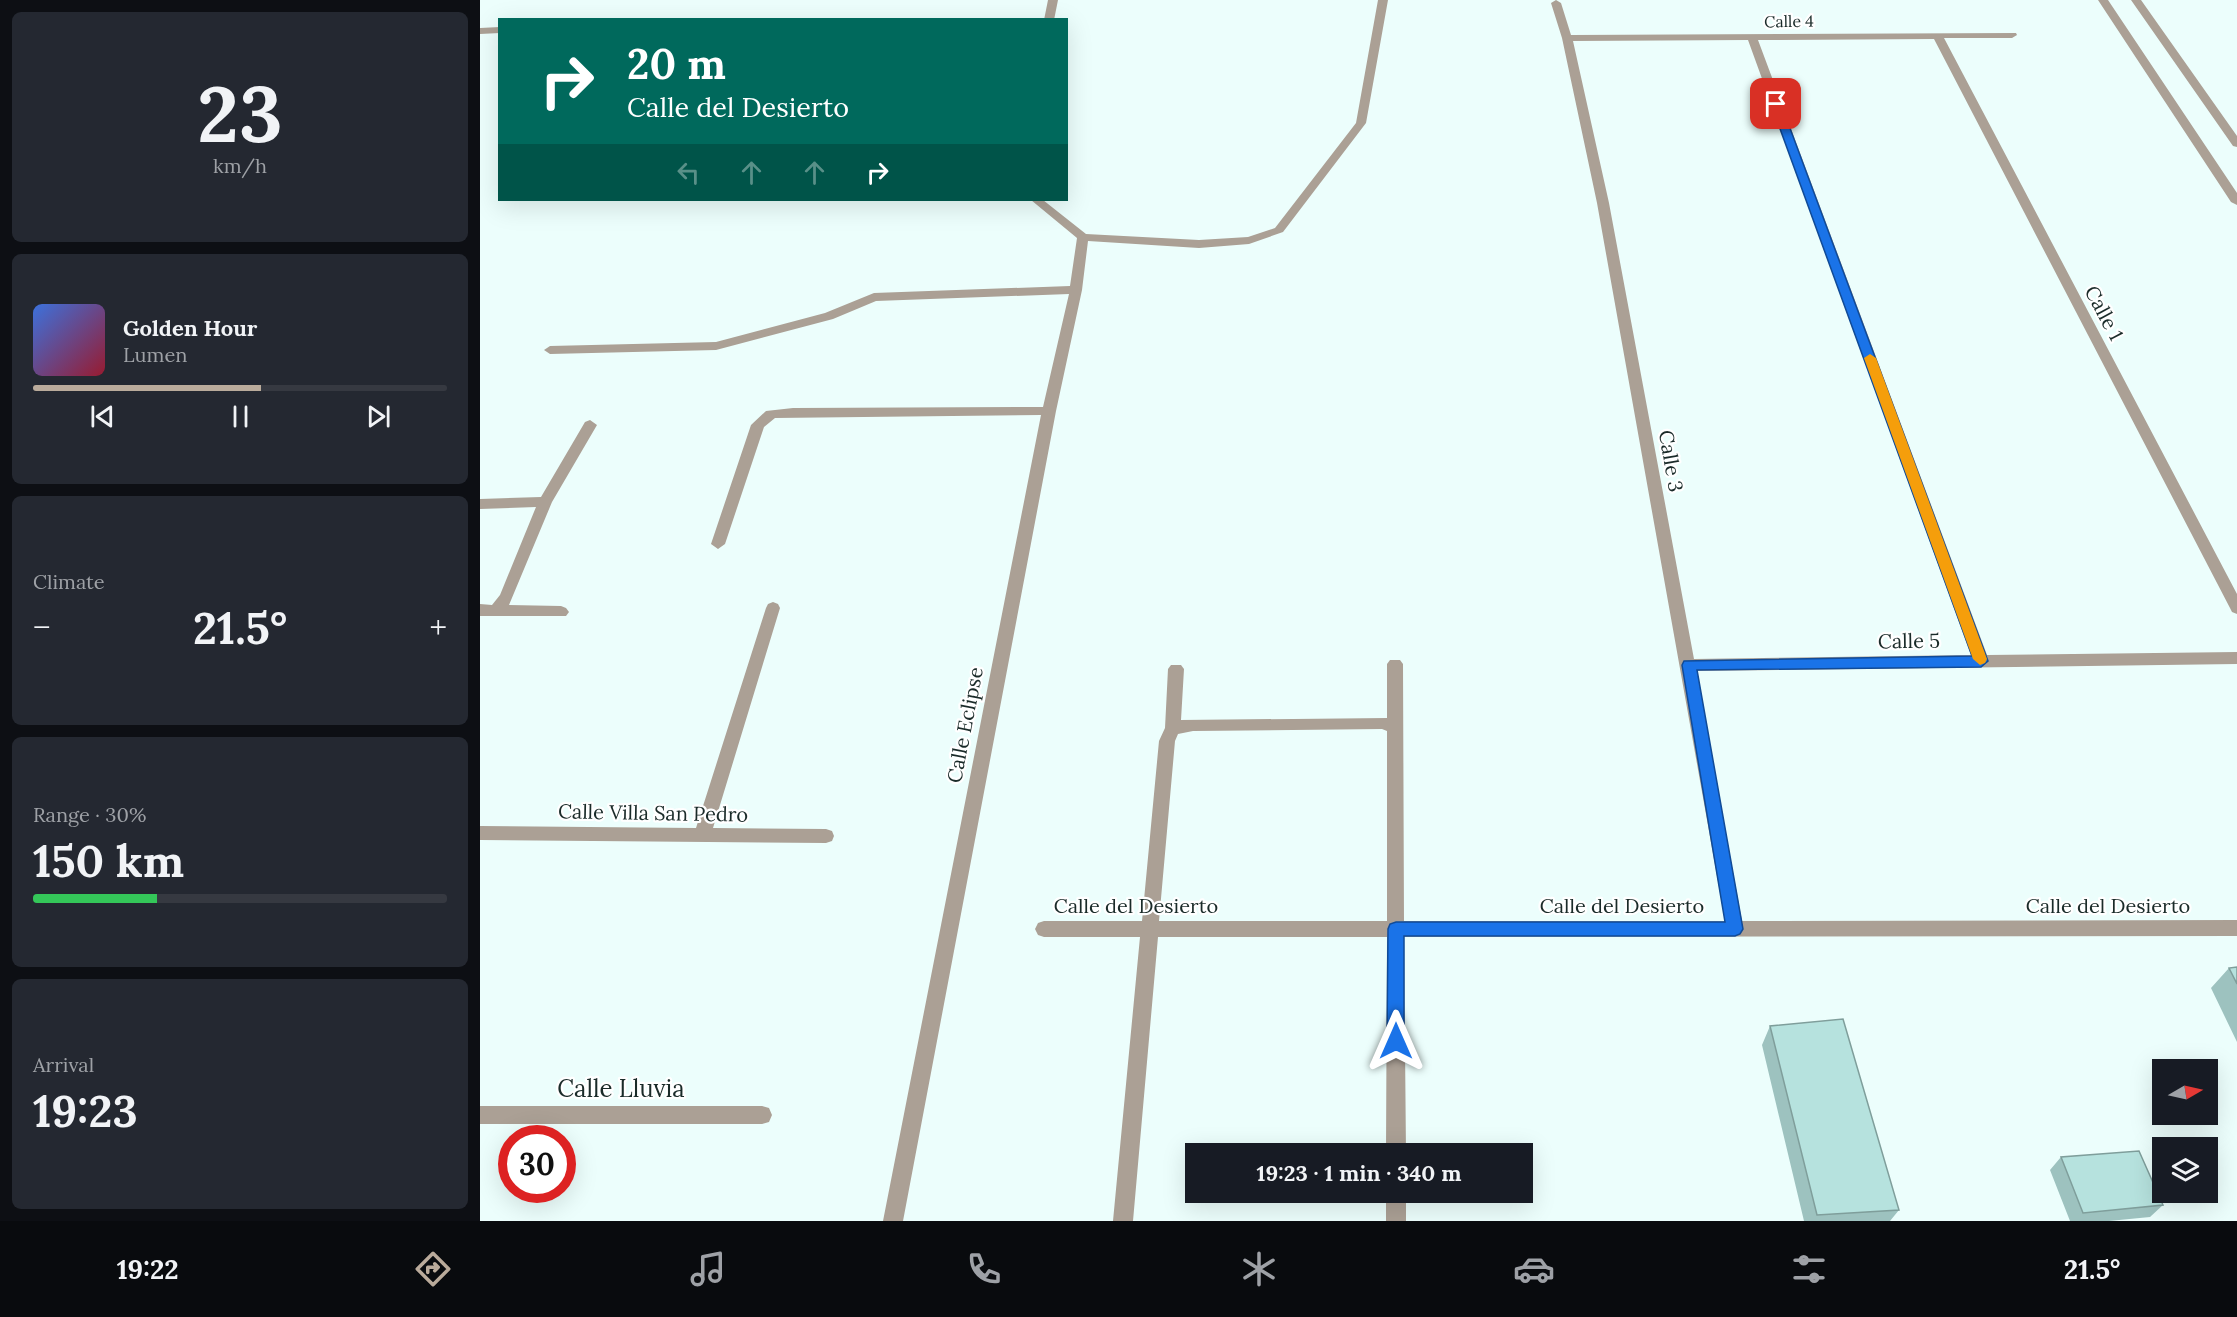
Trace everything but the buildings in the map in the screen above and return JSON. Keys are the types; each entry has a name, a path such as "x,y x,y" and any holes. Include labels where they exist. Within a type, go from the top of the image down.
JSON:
{"street":[{"path":"1049,18 1053,0"},
{"path":"1037,201 1083,237 1198,244 1249,240 1279,230 1361,123 1383,0"},
{"path":"2103,0 2237,202"},
{"path":"2136,0 2237,144"},
{"name":"Calle 3","path":"1556,3 1567,38 1605,215 1689,665 1735,929"},
{"path":"480,31 498,30"},
{"name":"Calle 1","path":"1937,35 2237,608"},
{"name":"Calle 4","path":"1567,38 2012,35"},
{"path":"1752,37 1981,661"},
{"name":"Calle Eclipse","path":"893,1221 1049,411 1076,290 1083,237"},
{"path":"550,350 716,346 829,316 874,297 1076,290"},
{"path":"718,544 758,424 771,414 1049,411"},
{"path":"496,610 506,598 545,502 590,425"},
{"path":"480,504 545,502"},
{"path":"702,835 773,608"},
{"path":"480,610 561,612"},
{"name":"Calle 5","path":"1689,665 2237,658"},
{"path":"1395,664 1396,1143"},
{"path":"1123,1221 1167,741 1173,728 1176,669"},
{"path":"1173,728 1193,725 1382,723 1396,726"},
{"name":"Calle Villa San Pedro","path":"480,833 826,836"},
{"name":"Calle del Desierto","path":"1044,929 2237,928"},
{"name":"Calle Lluvia","path":"480,1115 762,1115"},
{"path":"1396,1203 1396,1221"}],"slow traffic":[{"path":"1870,358 1980,659"}],"route":[{"path":"1396,1041 1396,929 1735,929 1689,665 1981,661 1776,104"}]}
